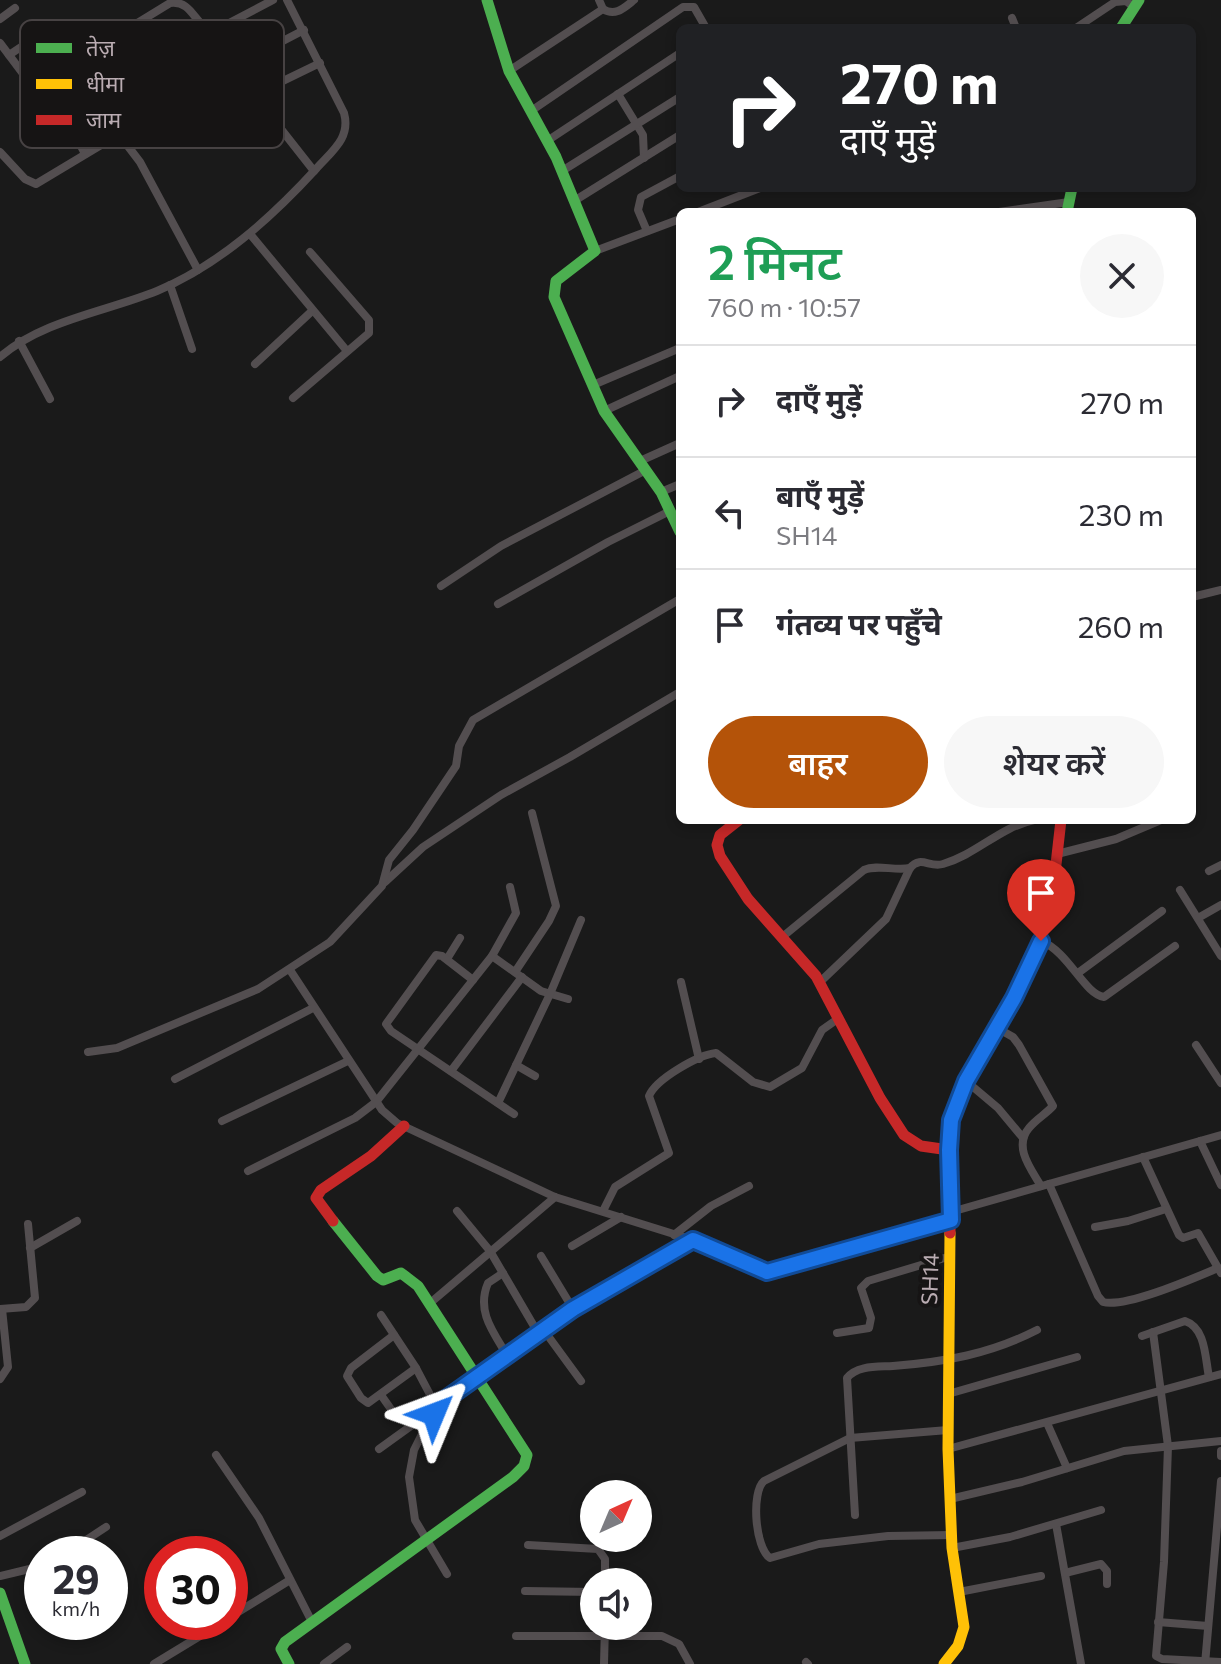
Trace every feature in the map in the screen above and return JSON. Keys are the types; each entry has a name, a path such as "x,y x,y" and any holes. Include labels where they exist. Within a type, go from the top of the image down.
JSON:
{"street":[{"path":"235,20 273,0"},
{"path":"0,357 19,341 170,285 198,270 250,234 341,141 348,125 287,0"},
{"path":"487,0 509,71 562,171 595,251"},
{"path":"509,71 601,4 612,13 634,0"},
{"path":"143,20 178,1 186,4 197,20"},
{"path":"1082,24 1115,2 1136,3 1123,24"},
{"path":"531,111 683,7 694,7 704,24"},
{"path":"0,19 15,8"},
{"path":"1012,18 1014,24"},
{"path":"284,40 304,30"},
{"path":"0,43 20,70"},
{"path":"9,55 20,48"},
{"path":"547,141 676,56"},
{"path":"284,81 320,63"},
{"path":"618,94 645,141 644,158"},
{"path":"562,171 676,100"},
{"path":"284,133 314,171"},
{"path":"574,201 676,138"},
{"path":"82,148 85,154"},
{"path":"0,152 25,179 36,184 96,148"},
{"path":"131,148 198,270"},
{"path":"647,231 638,210 641,197 676,178"},
{"path":"708,208 748,192"},
{"path":"676,220 595,251 561,275 554,288 554,297 604,411 661,492 676,524"},
{"path":"250,234 347,351"},
{"path":"293,398 369,333 369,320 310,252"},
{"path":"170,285 192,349"},
{"path":"255,364 312,311"},
{"path":"19,341 50,399"},
{"path":"593,385 676,350"},
{"path":"604,411 676,378"},
{"path":"441,586 501,546 676,445"},
{"path":"661,492 676,486"},
{"path":"498,604 670,511"},
{"path":"1196,596 1221,590"},
{"path":"382,886 389,860 456,766 459,746 473,720 676,601"},
{"path":"88,1052 117,1048 258,989 290,970 330,942 423,847 501,795 676,694"},
{"path":"451,1071 518,974 556,906 532,813"},
{"path":"734,824 720,835 717,845 720,856 748,899 820,982 880,1098 904,1135 921,1146 949,1150"},
{"path":"820,982 886,919 910,868 920,860 935,865 964,856 1008,828 1021,824"},
{"name":"SH14","path":"946,1662 963,1636 952,1548 948,1449 951,1120 966,1081 1041,941 1061,824"},
{"path":"1057,854 1116,839 1152,824"},
{"path":"1209,871 1221,865"},
{"path":"781,938 864,870 872,866 895,870 910,868"},
{"path":"248,1171 355,1118 376,1102 492,956 514,919 516,907 510,887"},
{"path":"1180,890 1220,953"},
{"path":"1198,918 1221,905"},
{"path":"1078,973 1162,911"},
{"path":"498,1103 581,920"},
{"path":"447,959 460,938"},
{"path":"1041,941 1060,951 1093,994 1104,997 1175,946"},
{"path":"473,980 447,959 440,955 433,957 386,1024 514,1114"},
{"path":"492,956 550,994 568,999"},
{"path":"290,970 376,1102 404,1126 555,1197 693,1240 767,1272 1045,1185 1221,1135"},
{"path":"681,982 699,1059"},
{"path":"175,1079 313,1008"},
{"path":"603,1211 615,1187 669,1153 650,1092 677,1071 716,1053 753,1082 770,1087 802,1068 822,1030 839,1018"},
{"path":"997,1028 1013,1037 1019,1045 1053,1106 1029,1127 1023,1138 1023,1154 1045,1185 1103,1302 1118,1302 1220,1270 1198,1233 1183,1238 1179,1235 1143,1157"},
{"path":"1196,1045 1221,1083"},
{"path":"222,1121 348,1061"},
{"path":"516,1065 535,1076"},
{"path":"966,1081 998,1108 1023,1138"},
{"path":"289,1664 281,1649 283,1644 513,1477 526,1460 527,1455 418,1286 401,1273 383,1280 377,1276 316,1198 321,1190 371,1156 404,1126"},
{"path":"1200,1141 1221,1185"},
{"path":"674,1235 711,1206 749,1186"},
{"path":"429,1304 555,1197"},
{"path":"1095,1227 1166,1209"},
{"path":"457,1211 490,1251 540,1331 581,1381"},
{"path":"572,1246 621,1217"},
{"path":"30,1248 77,1221"},
{"path":"0,1379 8,1367 1,1309 22,1307 35,1298 28,1224"},
{"path":"379,1449 573,1309 693,1240"},
{"path":"541,1256 573,1309"},
{"path":"837,1333 869,1328 871,1318 861,1288 868,1281 951,1256"},
{"path":"503,1273 488,1283 484,1301 486,1321 507,1355"},
{"path":"381,1315 416,1368 436,1406"},
{"path":"1142,1336 1185,1321 1196,1326 1209,1377"},
{"path":"855,1515 847,1378 850,1374 868,1368 947,1362 992,1349 1037,1330"},
{"path":"1153,1332 1168,1446 1164,1562 1155,1652 1158,1658 1221,1662"},
{"path":"394,1335 355,1364 347,1376 365,1401 373,1401 416,1368"},
{"path":"948,1394 1077,1357"},
{"path":"948,1449 1221,1374"},
{"path":"381,1395 393,1412 417,1420"},
{"path":"436,1406 414,1450 409,1477 415,1520 447,1574"},
{"path":"1047,1423 1067,1468"},
{"path":"948,1430 850,1438 807,1458 758,1486 758,1537 765,1555 775,1558 819,1544 888,1536 952,1535"},
{"path":"950,1499 979,1494 1124,1451 1221,1441"},
{"path":"216,1455 259,1518 312,1622"},
{"path":"1205,1663 1221,1481"},
{"path":"0,1536 82,1492"},
{"path":"952,1548 1010,1537 1101,1510"},
{"path":"1056,1524 1081,1664"},
{"path":"92,1536 106,1527"},
{"path":"528,1545 598,1549 605,1559 605,1568"},
{"path":"1065,1573 1101,1564 1107,1571 1107,1584"},
{"path":"0,1576 24,1570"},
{"path":"959,1592 1041,1576"},
{"path":"248,1606 290,1580"},
{"path":"525,1591 580,1592"},
{"path":"0,1593 5,1623 25,1664"},
{"path":"1158,1622 1208,1626"},
{"path":"516,1636 580,1637"},
{"path":"652,1636 662,1636 679,1644 690,1664"},
{"path":"154,1664 193,1640"},
{"path":"604,1640 604,1664"},
{"path":"324,1664 347,1647"}],"traffic: fast":[{"path":"487,0 509,71 556,157 595,251 556,281 554,297 604,411 661,492 676,524"},
{"path":"1124,24 1139,0"},
{"path":"1068,208 1071,192"},
{"path":"289,1664 281,1649 285,1642 513,1477 524,1466 527,1455 418,1286 401,1273 383,1280 377,1276 333,1221"},
{"path":"0,1593 25,1664"}],"traffic: slow":[{"path":"944,1664 958,1646 964,1627 952,1548 948,1449 950,1233"}],"traffic: jam":[{"path":"734,824 720,835 717,845 720,856 748,899 816,976 880,1098 904,1135 921,1146 949,1150"},
{"path":"950,1233 951,1120 969,1078 1024,980 1040,943 1053,891 1061,824"},
{"path":"333,1221 316,1198 321,1190 371,1156 404,1126"}],"route":[{"path":"434,1414 436,1406 573,1309 693,1240 767,1272 951,1220 951,1120 966,1081 1014,998 1041,941"}]}
